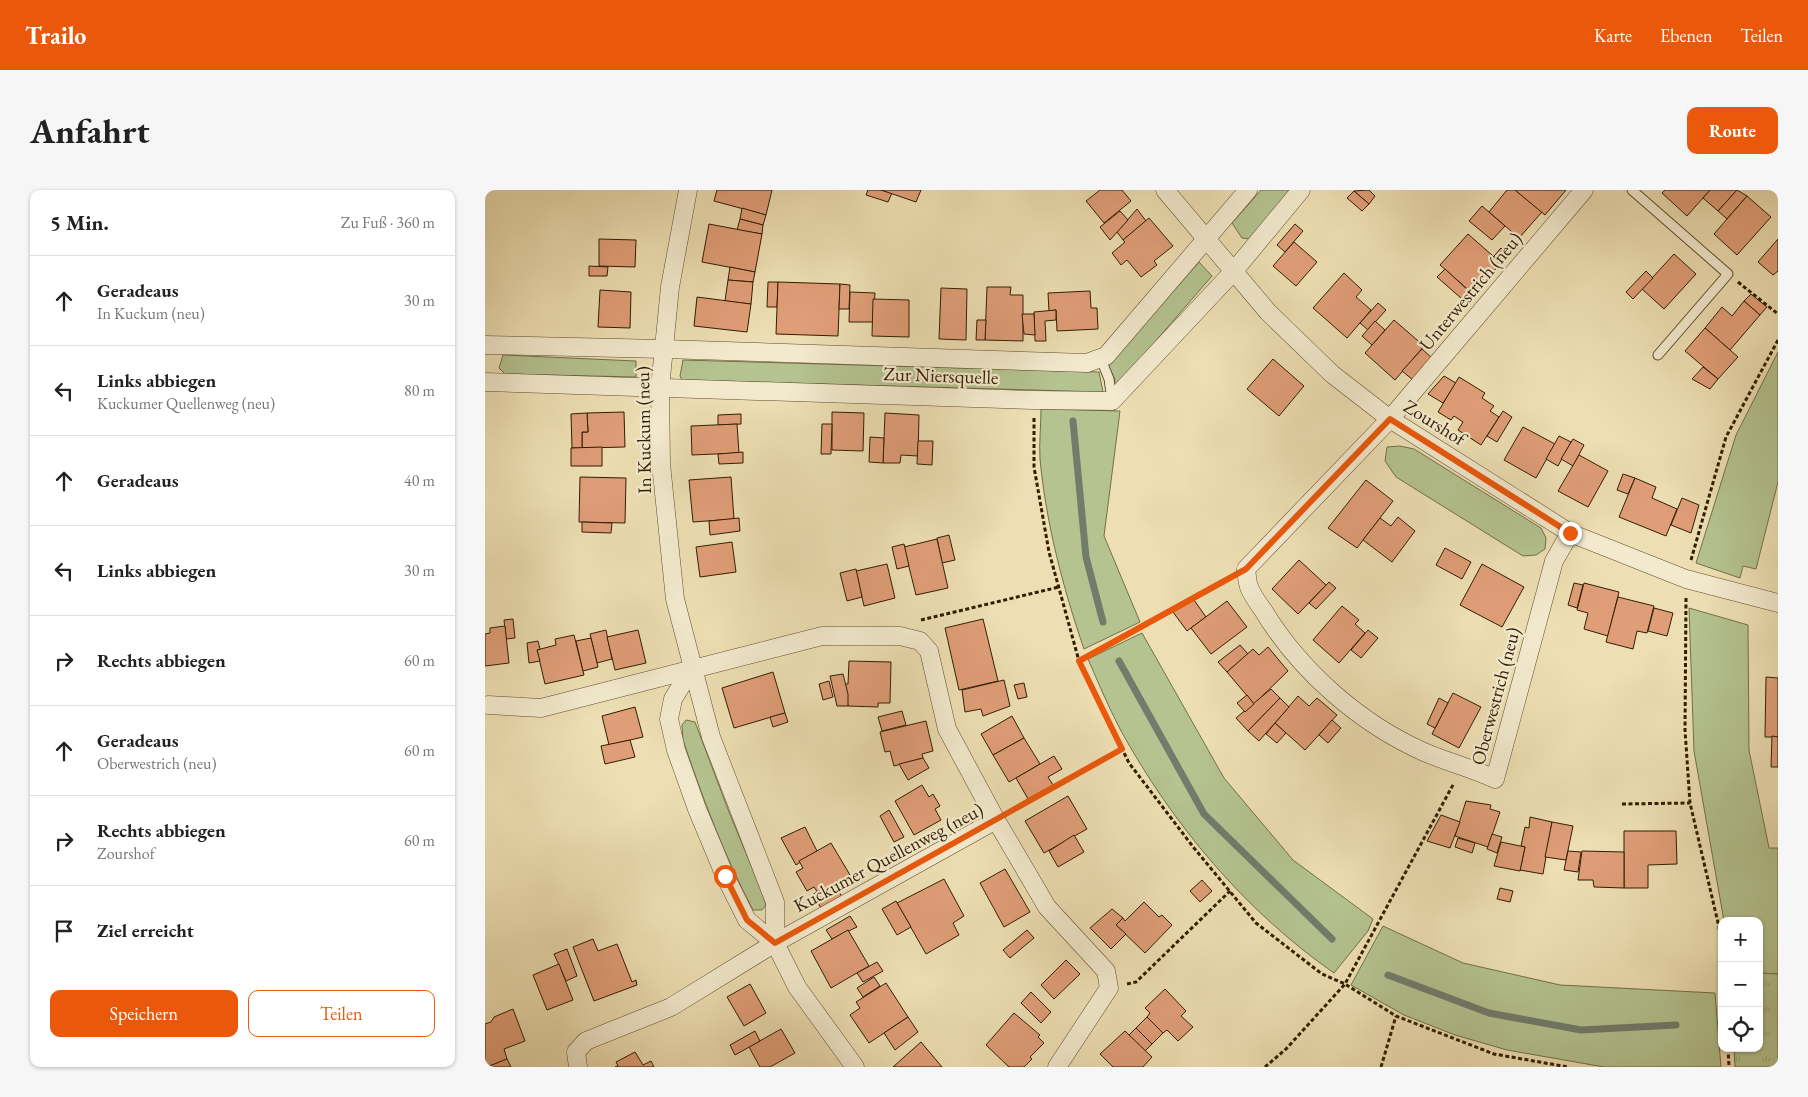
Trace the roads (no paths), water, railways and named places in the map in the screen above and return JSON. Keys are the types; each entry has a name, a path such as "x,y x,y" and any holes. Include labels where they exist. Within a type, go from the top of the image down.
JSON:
{"street":[{"name":"In Kuckum (neu)","path":"689,190 670,287 661,388 661,464 675,599 711,737 775,902 775,943"},
{"name":"Zourshof","path":"1165,190 1205,240 1268,312 1332,374 1390,419 1570,533 1686,579 1778,603"},
{"name":"Zur Niersquelle","path":"485,346 664,349 1087,363 1106,356 1248,190"},
{"path":"1112,401 1233,272 1301,190"},
{"name":"Unterwestrich (neu)","path":"1390,419 1584,190"},
{"name":"Zur Niersquelle","path":"485,382 1112,401"},
{"name":"Oberwestrich (neu)","path":"1390,419 1246,569 1249,589 1271,625 1298,659 1373,724 1424,752 1464,765 1495,779 1554,561 1570,533"},
{"path":"488,705 541,708 822,636 900,636 920,641 929,651 947,729 996,820"},
{"name":"In Kuckum (neu)","path":"692,668 673,699 669,720 676,750 711,842 747,920 775,943 797,987 855,1067"},
{"name":"Kuckumer Quellenweg (neu)","path":"578,1067 576,1052 586,1041 671,1007 775,943 996,820 1047,907 1106,971 1109,988 1057,1067"}],"lane":[{"path":"1632,190 1728,274 1658,354"},
{"path":"1101,357 1109,379 1112,401"}],"waterway":[{"path":"1073,421 1086,557 1103,622"},
{"path":"1119,661 1204,814 1332,939"},
{"path":"1388,975 1489,1013 1581,1030 1676,1025"}]}
